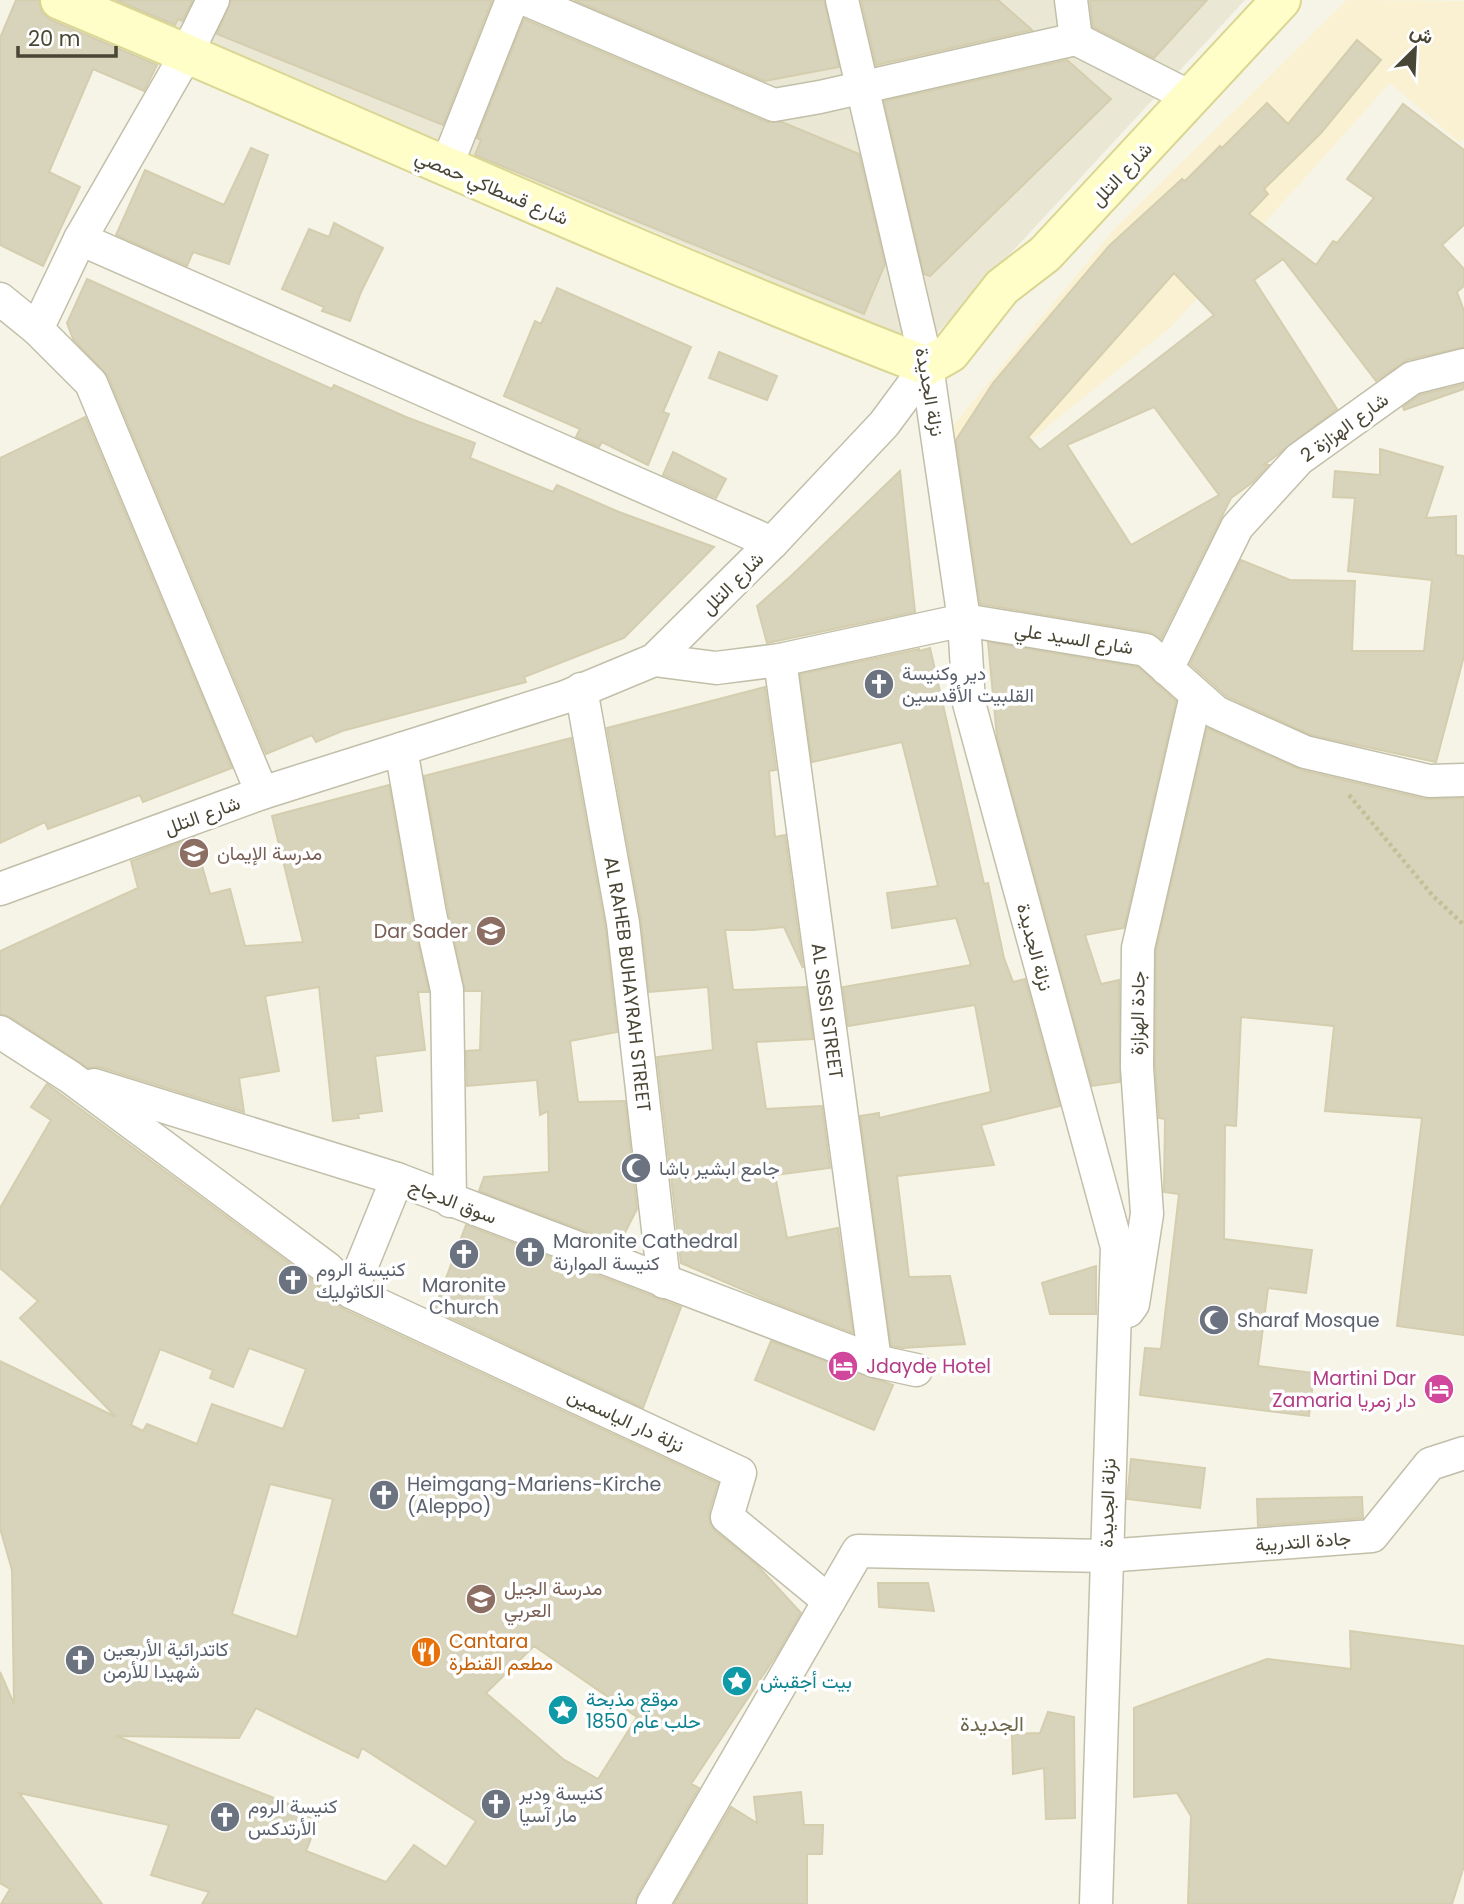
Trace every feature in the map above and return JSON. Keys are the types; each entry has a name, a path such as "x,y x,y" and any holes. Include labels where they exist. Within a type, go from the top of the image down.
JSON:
{"main road":[{"name":"شارع قسطاكي حمصي","path":"60,0 818,325 927,366"},
{"name":"شارع التلل","path":"927,366 950,353 1002,287 1045,254 1280,0"}],"street":[{"path":"37,329 80,239 187,54 213,0"},
{"path":"446,167 512,0"},
{"path":"527,0 774,105 862,88 1076,39 1192,98"},
{"name":"نزلة الجديدة","path":"842,0 927,366 964,620 969,703 1117,1247 1105,1556 1096,1904"},
{"path":"1072,0 1076,39"},
{"path":"80,239 772,543"},
{"path":"0,299 37,329 91,383 262,793"},
{"name":"شارع الهزازة 2","path":"1167,669 1237,527 1299,459 1412,377 1464,365"},
{"name":"شارع التلل","path":"0,889 262,793 565,697 654,660 772,543 884,425 927,366"},
{"name":"شارع السيد علي","path":"654,660 716,668 780,660 964,620 1146,650 1216,712 1305,752 1429,781 1464,780"},
{"name":"AL SISSI STREET","path":"780,660 875,1361"},
{"name":"AL RAHEB BUHAYRAH STREET","path":"581,689 622,923 664,1282"},
{"name":"جادة الهزازة","path":"1114,1331 1133,1304 1147,1213 1137,1067 1138,947 1196,695"},
{"path":"401,749 430,914 447,990 450,1201"},
{"path":"0,1032 70,1077 327,1268 351,1292"},
{"path":"70,1077 397,1180"},
{"name":"سوق الدجاج","path":"351,1292 397,1180 875,1361 916,1370"},
{"name":"نزلة دار الياسمين","path":"351,1292 740,1473 727,1517 829,1601"},
{"name":"جادة التدريبة","path":"829,1601 858,1551 1105,1556 1372,1536 1430,1464 1464,1453"},
{"path":"653,1904 829,1601"}],"path":[{"path":"1349,795 1433,896 1464,925"}],"shaded area":[{"path":"104,0 1245,0 925,346"},
{"path":"1347,0 1464,1 1464,139 1459,142 1390,83 1171,327 1032,439 1017,478 943,438 1116,227"}],"building":[{"path":"16,0 39,0 42,13 51,20 157,65 144,91 93,69 49,172 80,187 43,266 0,245 0,38"},
{"path":"116,0 193,0 182,21 178,19 175,25"},
{"path":"231,0 492,0 443,125 217,34"},
{"path":"574,0 824,0 839,67 765,81"},
{"path":"861,0 998,0 1032,30 876,65"},
{"path":"1090,0 1207,0 1154,58 1093,27"},
{"path":"524,19 767,122 782,122 859,154 885,264 864,314 475,155 481,140 477,138"},
{"path":"1357,40 1381,60 1321,133 1264,189 1268,194 1249,214 1316,265 1333,241 1337,243 1374,198 1347,179 1403,104 1464,150 1464,225 1442,245 1464,269 1464,286 1457,292 1464,311 1464,347 1407,360 1376,381 1283,259 1254,280 1337,409 1264,465 1269,465 1253,482 1231,498 1161,639 1149,632 980,604 956,440 993,383 1109,246 1182,179 1185,181 1220,146 1222,148 1267,103 1288,124","holes":["1174,273 1214,315 1040,450 1028,437","1154,407 1219,495 1131,545 1067,445"]},
{"path":"1067,60 1111,99 930,276 924,274 884,101"},
{"path":"251,148 268,155 229,264 193,252 187,266 116,235 145,170 224,205"},
{"path":"334,223 383,248 350,321 322,311 324,307 282,289 309,229 329,237"},
{"path":"87,279 332,389 334,385 406,417 475,443 470,458 553,492 557,485 619,512 714,547 624,638 524,677 526,682 342,731 316,742 312,735 266,754 108,376 73,339 67,323"},
{"path":"557,288 691,347 663,412 669,414 648,465 602,442 599,447 576,437 580,429 504,396 535,321 541,324"},
{"path":"719,352 777,376 767,400 709,378"},
{"path":"1464,384 1464,389 1404,410 1403,407 1420,395"},
{"path":"85,417 232,768 143,802 140,795 48,829 45,822 0,843 0,458"},
{"path":"1380,449 1443,467 1426,518 1456,516 1456,555 1464,556 1464,656 1436,762 1311,735 1226,696 1190,664 1241,560 1290,580 1355,581 1352,651 1424,651 1432,580 1348,571 1355,498 1333,497 1335,471 1380,475"},
{"path":"673,452 726,479 716,498 663,475"},
{"path":"900,471 915,612 767,643 757,606"},
{"path":"988,642 1138,667 1176,701 1124,928 1085,935 1101,984 1119,980 1120,1082 1092,1086 997,737"},
{"path":"930,648 984,884 988,883 1004,958 1013,982 1025,979 1060,1106 981,1125 994,1165 897,1176 909,1277 950,1276 965,1344 902,1348 891,1346 860,1116 879,1113 879,1118 991,1092 975,1005 848,1026 843,987 971,965 956,918 892,928 887,893 938,886 902,742 812,762 800,674"},
{"path":"765,687 776,770 769,771 775,837 785,835 803,968 784,927 725,930 733,990 806,987 813,1039 756,1042 766,1109 822,1106 830,1168 775,1175 787,1238 838,1228 853,1333 681,1263 657,1057 713,1050 708,987 649,992 641,920 607,728"},
{"path":"1207,728 1301,770 1425,799 1464,798 1464,1335 1397,1326 1422,1118 1325,1111 1334,1026 1241,1017 1236,1126 1225,1125 1224,1239 1312,1250 1306,1293 1268,1288 1258,1366 1314,1373 1309,1416 1140,1395 1145,1348 1161,1349 1179,1194 1164,1192 1165,1119 1159,1118 1155,1066 1156,950"},
{"path":"571,738 605,926 617,1032 570,1041 578,1102 625,1101 637,1209 619,1244 479,1191 484,1177 549,1172 548,1111 540,1115 537,1080 467,1086 466,1051 480,1050 482,991 465,991 424,776"},
{"path":"389,785 412,917 429,992 418,992 425,1050 375,1056 382,1111 358,1114 359,1118 333,1121 319,987 265,996 279,1071 239,1078 244,1112 99,1067 88,1068 10,1017 0,1014 0,951 138,888 131,861 194,837 210,894 230,889 245,946 303,942 272,816"},
{"path":"47,1084 315,1282 343,1309 718,1483 709,1512 710,1523 715,1531 756,1564 801,1613 691,1784 699,1788 637,1895 635,1904 202,1904 209,1892 151,1875 169,1825 19,1793 102,1904 1,1904 10,1889 0,1883 0,1672 14,1704 12,1570 0,1528 0,1361 116,1417 20,1318 38,1301 0,1268 0,1208 51,1120 31,1107","holes":["249,1348 306,1369 283,1429 212,1404 197,1444 147,1424 143,1431 131,1425 160,1349 213,1370 210,1378 233,1387","270,1484 333,1499 297,1637 232,1614","534,1646 637,1717 598,1779 563,1759 486,1693","256,1708 358,1758 362,1748 476,1821 446,1867 414,1845 386,1882 306,1851 320,1816 116,1736 239,1738"]},
{"path":"466,1225 681,1307 643,1408 434,1310"},
{"path":"1096,1266 1096,1314 1050,1314 1042,1283"},
{"path":"771,1341 893,1385 874,1430 755,1380"},
{"path":"1131,1459 1205,1468 1200,1508 1127,1499"},
{"path":"1362,1497 1363,1518 1258,1526 1257,1499"},
{"path":"878,1583 928,1583 934,1611 879,1607"},
{"path":"1350,1631 1464,1646 1464,1866 1452,1904 1188,1904 1191,1816 1177,1793 1134,1797 1134,1708 1267,1659 1351,1669"},
{"path":"1048,1712 1074,1717 1075,1818 1046,1819 1044,1768 1013,1774 1012,1734 1040,1733"},
{"path":"801,1792 804,1825 823,1825 822,1854 807,1854 807,1904 674,1904 731,1807 757,1823 754,1797"}],"place":[{"name":"دير وكنيسة القلبيت الأقدسين","path":"879,684"},
{"name":"مدرسة الإيمان","path":"194,853"},
{"name":"Dar Sader","path":"491,931"},
{"name":"جامع ابشير باشا","path":"636,1168"},
{"name":"Maronite Cathedral كنيسة الموارنة","path":"530,1252"},
{"name":"Maronite Church","path":"464,1254"},
{"name":"كنيسة الروم الكاثوليك","path":"293,1280"},
{"name":"Sharaf Mosque","path":"1214,1320"},
{"name":"Jdayde Hotel","path":"843,1366"},
{"name":"Martini Dar Zamaria دار زمريا","path":"1439,1389"},
{"name":"Heimgang-Mariens-Kirche (Aleppo)","path":"384,1495"},
{"name":"مدرسة الجيل العربي","path":"481,1599"},
{"name":"Cantara مطعم القنطرة","path":"426,1652"},
{"name":"كاتدرائية الأربعين شهيدا للأرمن","path":"80,1660"},
{"name":"بيت أجقبش","path":"737,1681"},
{"name":"موقع مذبحة حلب عام 1850","path":"563,1710"},
{"name":"كنيسة ودير مار آسيا","path":"496,1804"},
{"name":"كنيسة الروم الأرتدكس","path":"225,1817"}],"district":[{"name":"الجديدة","path":"992,1724"}]}
